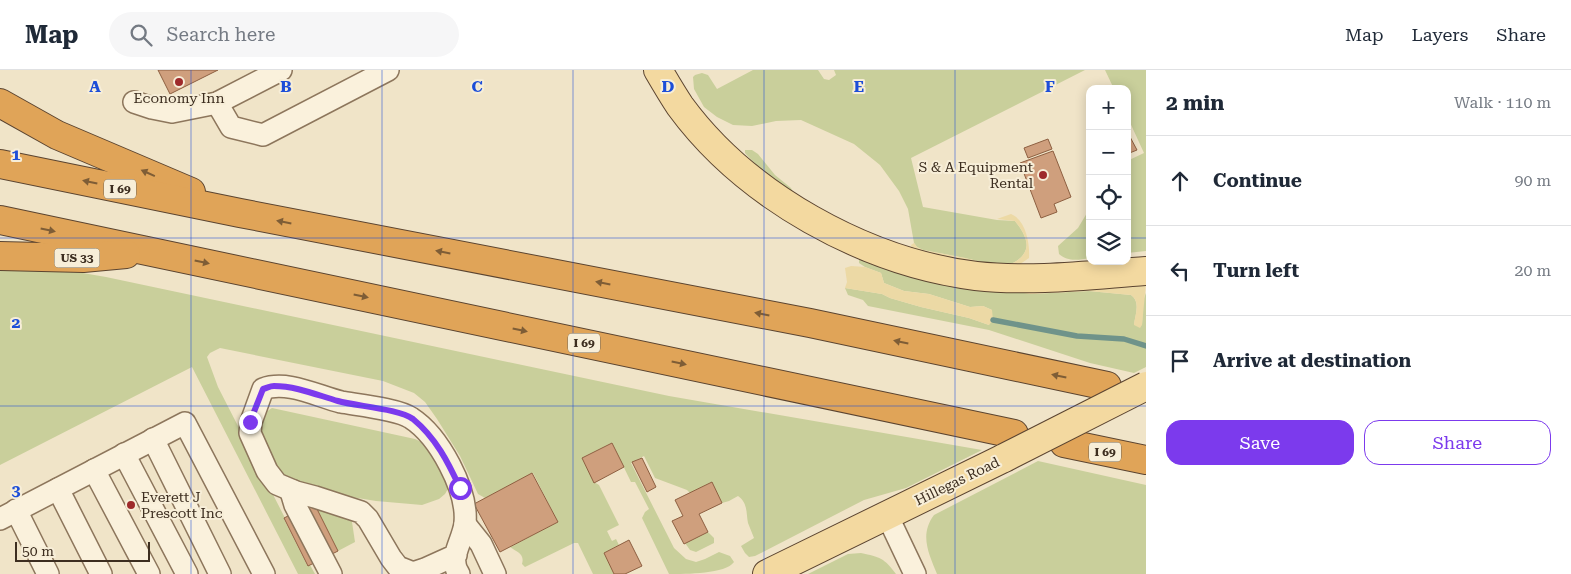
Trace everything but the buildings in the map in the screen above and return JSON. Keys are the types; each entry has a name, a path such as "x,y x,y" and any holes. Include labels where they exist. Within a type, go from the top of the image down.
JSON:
{"highway":[{"path":"0,103 57,134 240,213"},
{"name":"I 69","path":"0,164 240,213 810,323 1107,386"},
{"name":"I 69","path":"0,220 1014,434"},
{"name":"US 33","path":"0,256 83,258 154,252"},
{"name":"I 69","path":"1064,443 1146,460"}],"main road":[{"path":"667,73 680,106 719,149 751,178 779,200 813,221 865,246 930,267 975,276 1036,279 1146,271"},
{"name":"Hillegas Road","path":"767,574 925,498 1146,386"}],"street":[{"path":"134,102 172,112 217,103 281,70"},
{"path":"217,103 231,127 263,135 388,70"},
{"path":"477,530 457,564 425,569 413,573 398,567 387,569 368,519 361,512 293,491 277,484 267,471 250,433 250,422 263,389 272,386 302,390 339,401 410,417 430,434 447,460 496,574"},
{"path":"48,574 8,514 185,422 264,574"},
{"path":"153,439 220,574"},
{"path":"124,454 187,574"},
{"path":"94,470 149,574"},
{"path":"58,489 101,574"},
{"path":"293,491 294,505 330,574"},
{"path":"887,515 915,574"}],"green space":[{"path":"753,70 818,70 824,79 829,80 836,75 834,70 1085,70 911,158 923,207 997,220 1015,221 1025,237 1026,251 1011,264 996,265 923,250 917,247 914,243 908,209 899,191 880,165 854,144 801,120 776,121 752,126 733,125 717,117 704,107 694,89 693,77 695,75 702,73 708,75 717,89"},
{"path":"1105,70 1146,70 1146,251 1131,253 1131,159 1144,153 1131,125 1131,85 1112,85"},
{"path":"745,150 752,150 758,154 775,175 791,188 793,192 757,166 745,153"},
{"path":"1086,215 1086,258 1073,260 1062,257 1059,254 1058,246 1078,228"},
{"path":"859,254 1023,290 1030,294 1089,291 1131,295 1137,305 1134,325 1142,325 1143,301 1146,293 1146,367 1134,373 1090,363 989,330 868,306 863,300 848,295 845,288 882,294 921,307 969,318 989,325 992,310 983,306 970,307 929,294 904,291 884,283 881,273 859,263"},
{"path":"0,270 71,271 106,277 669,396 982,450 906,488 864,500 755,556 749,557 741,546 754,538 748,523 745,505 738,496 722,503 712,482 690,493 687,490 655,478 644,456 631,463 674,548 686,559 696,562 719,552 730,556 734,562 730,566 714,571 669,574 642,518 649,509 635,482 631,482 612,443 582,458 594,482 599,485 619,525 607,531 612,541 616,539 619,545 604,553 614,574 593,574 578,543 574,543 525,567 518,552 510,547 558,522 533,473 485,498 478,494 460,456 437,419 425,402 414,393 383,381 220,348 210,353 207,357 218,387 307,565 310,565 315,574 298,574 192,367 0,465"},
{"path":"272,408 415,439 423,443 438,458 449,487 439,499 422,505 376,501 333,494 277,475 257,428 266,412"},
{"path":"1038,461 1146,485 1146,574 937,574 926,537 929,522 934,515"},
{"path":"314,503 349,515 355,542 338,551"},
{"path":"708,532 714,538 714,543 696,552 690,550 685,543"},
{"path":"861,553 881,559 896,574 808,574 848,554"}],"sand":[{"path":"1011,214 1024,227 1029,246 1029,258 1016,267 991,267 912,249 911,245 914,243 923,250 988,264 1011,264 1023,255 1027,246 1023,233 1015,221 997,219"},
{"path":"851,266 865,267 881,273 884,283 904,291 929,294 970,307 983,306 992,310 993,320 989,325 969,318 921,307 882,294 845,288 847,282 845,268"},
{"path":"1146,283 1142,325 1140,328 1134,325 1137,305 1131,295 1089,291 1030,294 1024,293 1023,290"}],"waterway":[{"path":"993,320 1077,336 1124,339 1146,346"}],"place":[{"name":"Economy Inn","path":"179,82"},
{"name":"S & A Equipment Rental","path":"1043,175"},
{"name":"Everett J Prescott Inc","path":"131,505"}],"route":[{"path":"250,422 263,389 272,386 302,390 339,401 410,417 430,434 447,460 460,488"}]}
